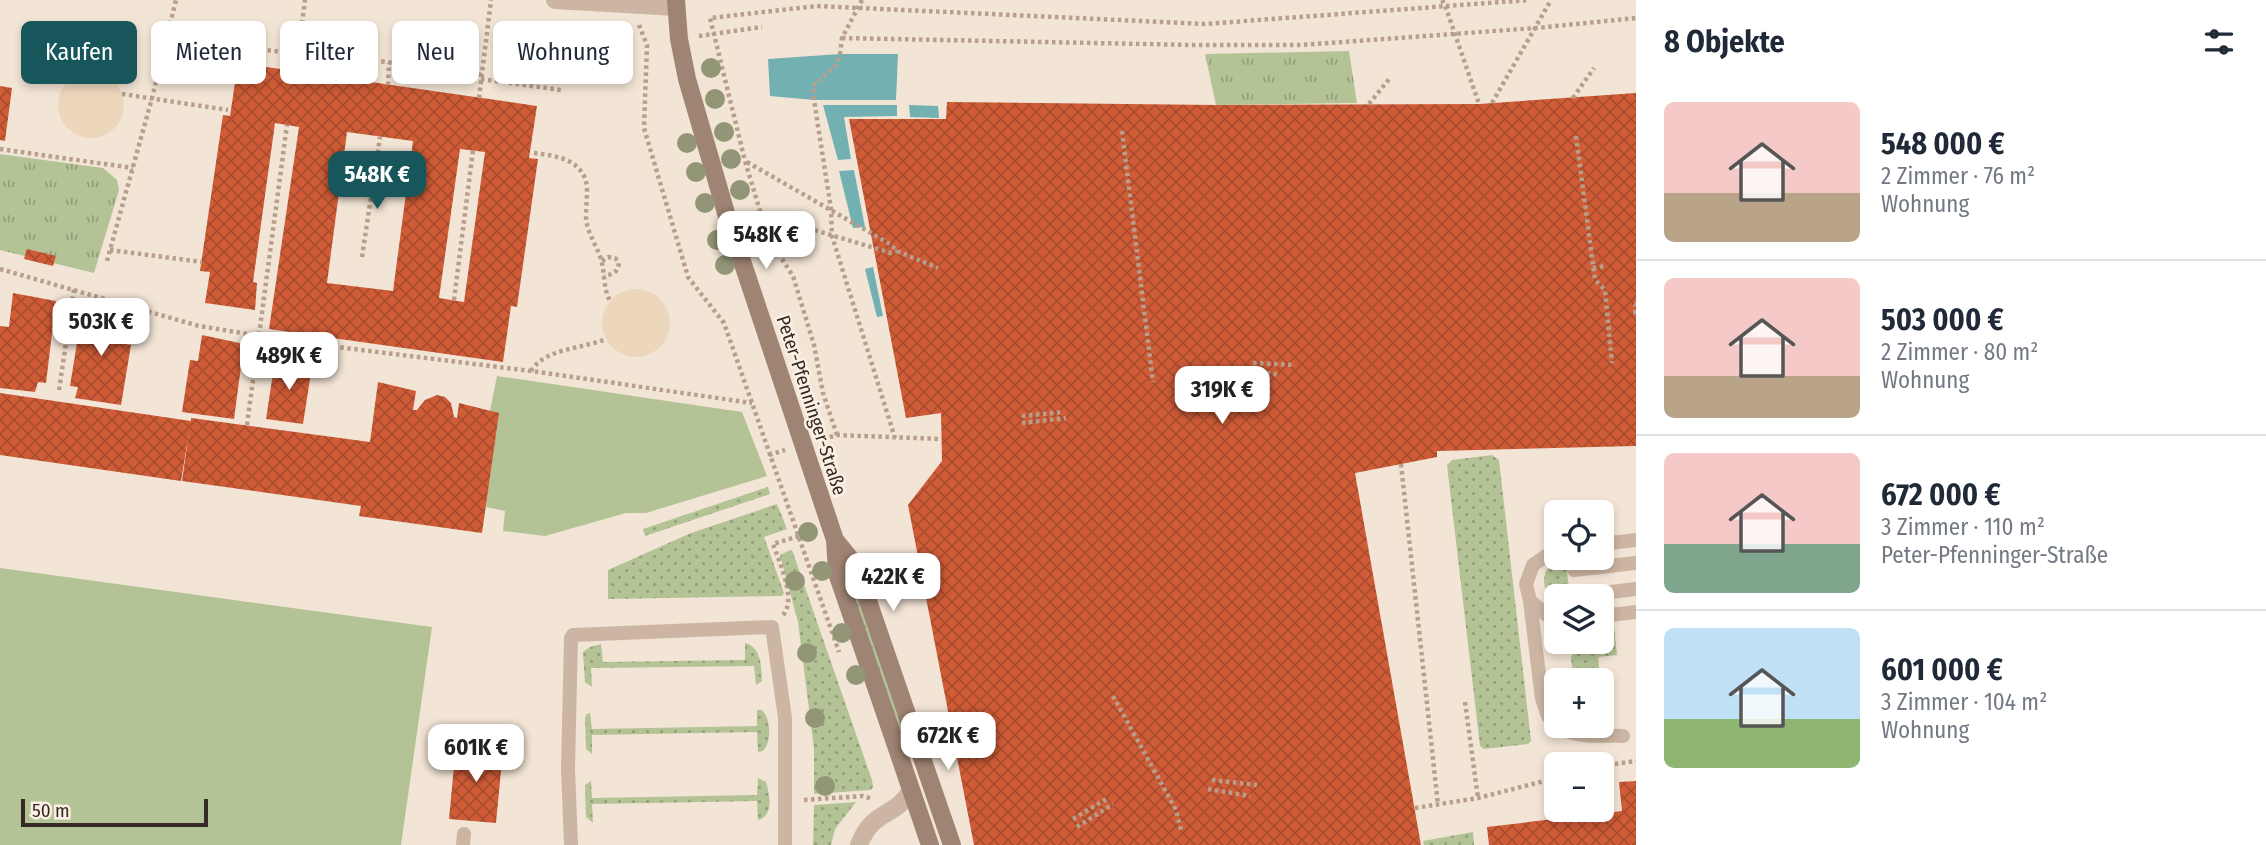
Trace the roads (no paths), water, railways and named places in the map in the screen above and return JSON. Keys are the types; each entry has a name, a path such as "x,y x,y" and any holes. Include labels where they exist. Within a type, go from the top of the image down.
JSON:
{"street":[{"path":"555,0 676,3"},
{"name":"Peter-Pfenninger-Straße","path":"676,3 687,79 722,199 835,540 837,573 930,845"},
{"name":"Peter-Pfenninger-Straße","path":"835,540 856,566 952,845"},
{"path":"859,845 871,822 905,801 911,790"}],"lane":[{"path":"1614,543 1636,540"},
{"path":"1544,557 1533,565 1526,584 1544,704"},
{"path":"1614,565 1636,563"},
{"path":"1614,592 1636,589"},
{"path":"1530,601 1544,613"},
{"path":"1614,615 1636,612"},
{"path":"571,845 568,768 573,635 772,627 785,718 785,845"},
{"path":"1614,736 1623,736"}],"water":[{"path":"840,54 898,54 896,100 814,100 770,96 768,59"},
{"path":"823,105 897,105 897,116 844,117 851,159 838,160"},
{"path":"909,105 938,106 939,118 910,117"},
{"path":"854,170 865,227 853,228 839,171"},
{"path":"873,267 883,316 877,317 865,269"}]}
